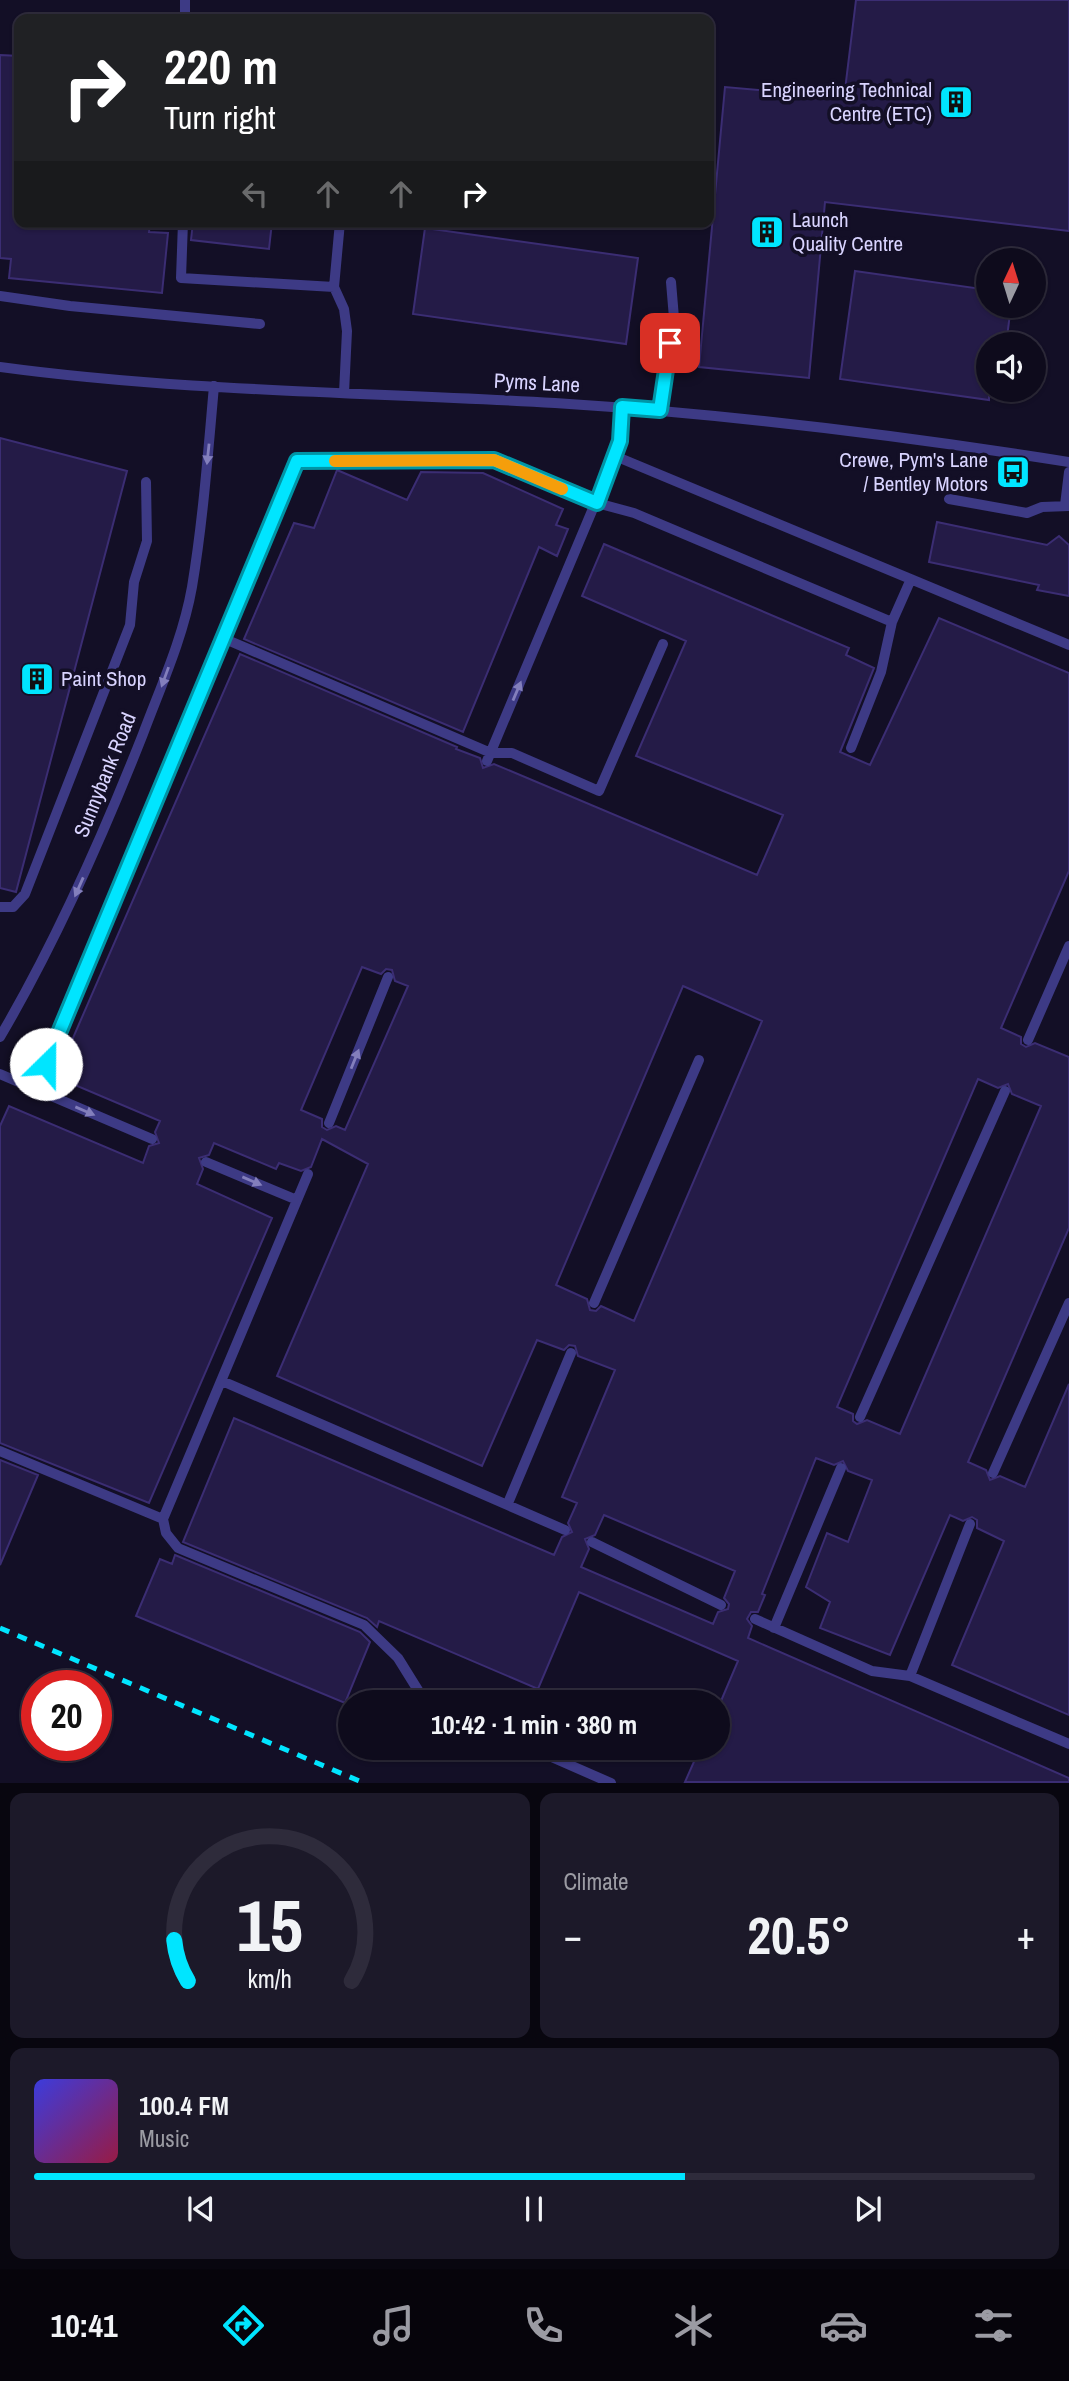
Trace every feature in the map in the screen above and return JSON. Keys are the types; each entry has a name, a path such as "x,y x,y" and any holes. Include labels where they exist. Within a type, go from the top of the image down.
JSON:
{"lane":[{"path":"183,228 181,278 334,288"},
{"path":"339,228 334,288 344,309 347,331 344,393"},
{"path":"660,410 674,318 671,282"},
{"path":"0,296 70,306 260,324"},
{"name":"Pyms Lane","path":"0,367 67,376 214,386 660,410 849,429 1069,462"},
{"name":"Sunnybank Road","path":"0,1037 37,974 78,891 121,790 183,626 193,575 214,386"},
{"path":"489,757 615,456 622,407"},
{"path":"615,456 1069,645"},
{"path":"35,1089 297,461 494,460 597,503 634,513 892,622"},
{"path":"948,499 1027,513 1042,507 1067,505 1069,472"},
{"path":"0,906 17,904 35,870 100,707 112,665 131,625 134,582 146,541 146,482"},
{"path":"850,748 881,672 892,622 911,579"},
{"path":"225,639 489,757 512,753 599,791 663,644"},
{"path":"1028,1040 1069,946"},
{"path":"329,1123 388,978"},
{"path":"594,1303 699,1059"},
{"path":"0,1074 152,1139"},
{"path":"860,1417 1005,1091"},
{"path":"206,1162 297,1200"},
{"path":"308,1174 163,1519 166,1533 178,1548 364,1625 398,1658 418,1690"},
{"path":"993,1473 1069,1303"},
{"path":"508,1503 571,1353"},
{"path":"222,1381 565,1530"},
{"path":"0,1451 163,1519"},
{"path":"774,1628 841,1468"},
{"path":"910,1676 970,1524"},
{"path":"592,1542 721,1605"},
{"path":"755,1619 872,1671 910,1676 1069,1744"},
{"path":"558,1760 611,1783"}],"building":[{"name":"Engineering Technical Centre (ETC)","path":"856,0 1069,0 1069,231 825,202 809,378 699,367 725,87 844,98"},
{"path":"0,55 14,56 14,228 149,228 149,232 168,233 162,293 9,278 11,259 0,258"},
{"path":"192,228 271,228 269,249 191,240"},
{"path":"425,228 638,258 626,344 413,314"},
{"path":"855,271 976,288 976,318 1009,318 1008,332 976,332 976,398 840,379"},
{"name":"Paint Shop","path":"0,438 127,471 16,892 0,888"},
{"path":"337,470 407,500 421,472 483,473 563,509 556,525 568,529 557,556 539,547 463,732 244,639 294,523 314,528"},
{"path":"937,522 1047,545 1059,536 1069,545 1069,596 1037,590 1039,585 929,562"},
{"path":"604,544 849,648 846,655 874,668 840,752 870,765 939,618 1069,673 1069,871 1001,1028 1021,1037 1021,1044 1026,1047 1035,1043 1069,1057 1069,1228 968,1462 986,1470 990,1480 1000,1476 1025,1487 1069,1384 1069,1715 952,1665 1004,1541 977,1528 977,1520 972,1517 963,1521 950,1515 890,1655 820,1628 830,1602 806,1587 827,1533 848,1542 872,1480 848,1471 843,1461 834,1465 816,1458 762,1594 765,1595 758,1612 751,1612 747,1619 752,1626 748,1638 1069,1778 1069,1782 685,1782 695,1760 730,1760 730,1690 726,1690 738,1661 579,1592 538,1689 379,1621 377,1627 367,1618 183,1542 234,1418 554,1555 562,1537 572,1532 568,1523 577,1503 562,1497 615,1370 578,1356 575,1346 569,1345 564,1350 537,1340 482,1466 277,1376 368,1164 322,1139 311,1167 301,1171 279,1163 276,1169 214,1143 209,1155 199,1158 203,1169 197,1184 272,1218 149,1503 0,1443 0,1126 9,1106 143,1163 149,1146 159,1143 155,1132 160,1121 56,1077 240,654 457,747 456,749 480,758 483,768 494,764 757,875 783,815 636,756 686,641 582,596","holes":["362,967 381,974 386,969 392,970 395,981 408,986 345,1130 336,1126 327,1130 322,1127 322,1119 301,1110","683,986 762,1021 634,1321 601,1306 596,1311 590,1310 587,1299 556,1285","978,1079 998,1088 1008,1084 1012,1094 1041,1106 900,1434 867,1420 857,1424 853,1421 853,1414 837,1407","604,1515 735,1571 724,1598 729,1604 728,1609 718,1612 713,1624 581,1567 589,1549 585,1539 595,1535"]},
{"path":"0,1460 38,1475 0,1565"},
{"path":"175,1555 360,1632 370,1642 350,1690 338,1690 338,1700 136,1616 160,1559 172,1564"}],"railway":[{"path":"0,1628 364,1783"}],"slow traffic":[{"path":"335,461 494,460 562,489"}],"place":[{"name":"Engineering Technical Centre (ETC)","path":"956,102"},
{"name":"Launch Quality Centre","path":"767,232"},
{"name":"Crewe, Pym's Lane / Bentley Motors","path":"1013,472"},
{"name":"Paint Shop","path":"37,679"}],"route":[{"path":"46,1064 297,461 494,460 597,503 620,441 622,407 660,410 670,343"}]}
